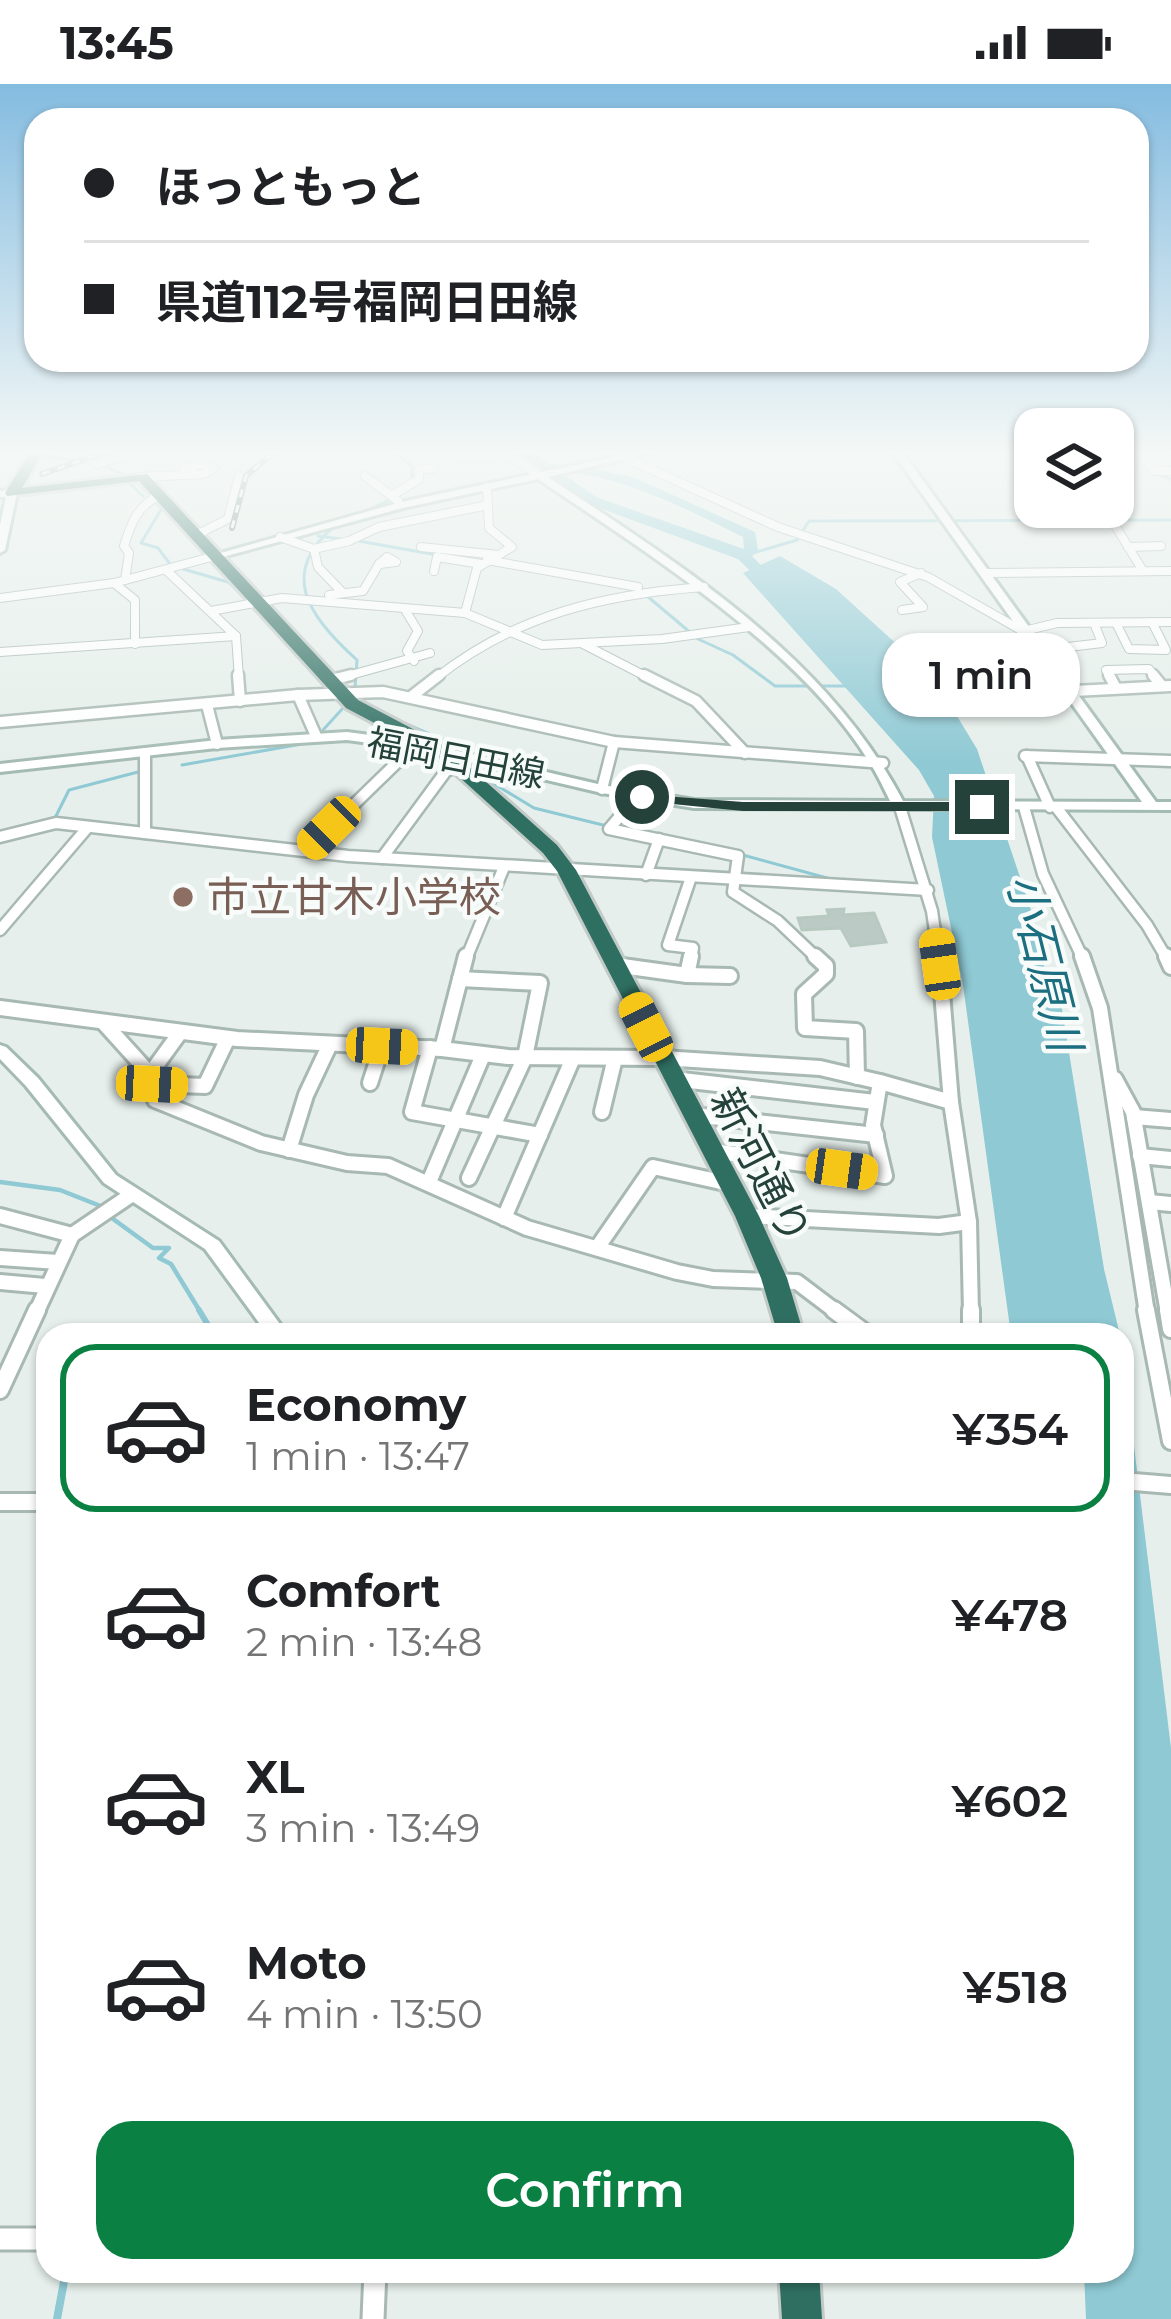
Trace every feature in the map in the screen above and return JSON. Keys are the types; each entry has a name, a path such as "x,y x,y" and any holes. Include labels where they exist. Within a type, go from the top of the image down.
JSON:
{"highway":[{"name":"新河通り","path":"216,557 370,717 450,759 536,836 566,870 746,1216 774,1278 787,1323"},
{"path":"800,2283 802,2319"}],"street":[{"path":"120,581 128,557"},
{"path":"0,598 120,581 210,557"},
{"path":"320,557 318,567 343,592"},
{"path":"434,571 437,557"},
{"path":"440,557 649,590"},
{"path":"465,614 484,562 493,557"},
{"path":"660,557 704,587 806,679 880,763 906,807 928,890 945,995 951,1102 969,1222 971,1323"},
{"path":"872,557 921,573 1031,633 1057,623 1171,622"},
{"path":"974,557 1154,807"},
{"path":"1134,557 1143,572"},
{"path":"310,599 363,591 378,564"},
{"path":"166,570 236,636 240,701"},
{"path":"986,573 1171,572"},
{"path":"902,610 923,607 900,582 921,573"},
{"path":"120,581 134,600 135,644"},
{"path":"412,696 456,659 554,608 649,590 704,587"},
{"path":"211,610 257,599 310,599 465,614 542,645 662,639 749,627"},
{"path":"404,608 418,631 407,651 414,661"},
{"path":"1116,623 1129,650 1166,650 1152,622"},
{"path":"1043,650 1102,643 1094,623"},
{"path":"0,652 236,636"},
{"path":"579,641 697,701 745,753"},
{"path":"991,652 1003,666"},
{"path":"0,722 298,695 430,653"},
{"path":"975,667 1054,664"},
{"path":"1116,688 1106,670 1149,669 1166,686"},
{"path":"336,686 412,696 490,718 614,742 880,763"},
{"path":"1074,692 1166,686"},
{"path":"298,695 316,736"},
{"path":"207,705 217,745"},
{"path":"347,736 370,717"},
{"name":"福岡日田線","path":"0,768 347,736 415,745 450,759 637,796 743,806 1020,807"},
{"path":"602,789 614,742"},
{"path":"306,851 415,745"},
{"path":"145,753 145,833"},
{"path":"1171,761 1026,756 1071,835 1166,946 1171,967"},
{"path":"382,858 450,759"},
{"path":"637,796 611,826 738,856 733,892 778,921 826,967 826,974 804,994 805,1028 856,1031 857,1077"},
{"path":"1171,806 1020,807 1100,1008 1129,1217 1171,1441"},
{"path":"0,838 44,825 88,827 382,858 928,890"},
{"path":"0,930 88,827"},
{"path":"646,874 659,839"},
{"path":"503,866 412,1112 540,1135"},
{"path":"687,975 693,948 668,945 692,878"},
{"path":"615,965 730,976"},
{"path":"460,979 539,983 525,1057 469,1178"},
{"path":"0,1008 228,1038 525,1057 662,1058 820,1068 951,1102"},
{"path":"103,1022 151,1079 155,1100 192,1118 290,1150 388,1166 504,1219 597,1248 713,1279 797,1282 852,1323"},
{"path":"151,1079 179,1034"},
{"path":"151,1079 206,1087 228,1038"},
{"path":"290,1150 306,1095 330,1044"},
{"path":"370,1083 382,1046"},
{"path":"0,1050 110,1179 212,1245 269,1323"},
{"path":"429,1182 483,1054"},
{"path":"504,1219 573,1058"},
{"path":"602,1112 615,1058"},
{"path":"375,1068 392,1068"},
{"path":"1109,1070 1134,1118 1149,1202 1162,1231 1171,1330"},
{"path":"674,1079 875,1102"},
{"path":"713,1151 885,1176 876,1135 880,1082"},
{"path":"693,1115 876,1135"},
{"path":"1134,1118 1171,1120"},
{"path":"1140,1156 1171,1159"},
{"path":"597,1248 653,1167 730,1184"},
{"path":"0,1390 6,1356 72,1235 131,1195"},
{"path":"1149,1202 1171,1204"},
{"path":"0,1216 72,1235"},
{"path":"746,1216 939,1226 969,1222"},
{"path":"0,1258 58,1262"},
{"path":"0,1282 45,1286"},
{"path":"1134,1481 1171,1485"},
{"path":"0,1502 36,1502"},
{"path":"0,2239 36,2239"},
{"path":"373,2319 374,2283"}],"water":[{"path":"782,557 836,589 902,649 946,698 977,749 1035,922 1042,961 1062,1009 1117,1323 1009,1323 963,985 932,837 934,796 919,770 743,573"},
{"path":"1134,1446 1171,1748 1171,2319 1086,2319 1084,2283 1134,2283"}],"building":[{"path":"844,909 843,915 874,913 886,942 851,946 841,928 802,930 798,918 829,916 827,910"}],"waterway":[{"path":"165,557 170,564"},
{"path":"309,557 306,595 325,628 357,660 355,688"},
{"name":"小石原川","path":"744,557 778,590"},
{"path":"183,569 228,582 240,592"},
{"path":"647,596 698,639 733,655 775,686 845,686"},
{"path":"323,730 344,707"},
{"path":"383,714 471,752"},
{"path":"182,765 313,742"},
{"path":"54,820 69,790 138,772"},
{"path":"476,773 534,808 611,827"},
{"path":"739,854 838,881"},
{"path":"0,1182 60,1190 103,1207"},
{"path":"109,1216 153,1248 169,1248 159,1258 171,1264 201,1313"},
{"path":"199,1310 207,1323"},
{"path":"57,2319 64,2283"}],"place":[{"name":"市立甘木小学校","path":"183,897"}],"route":[{"path":"642,797 743,806 982,807"}]}
